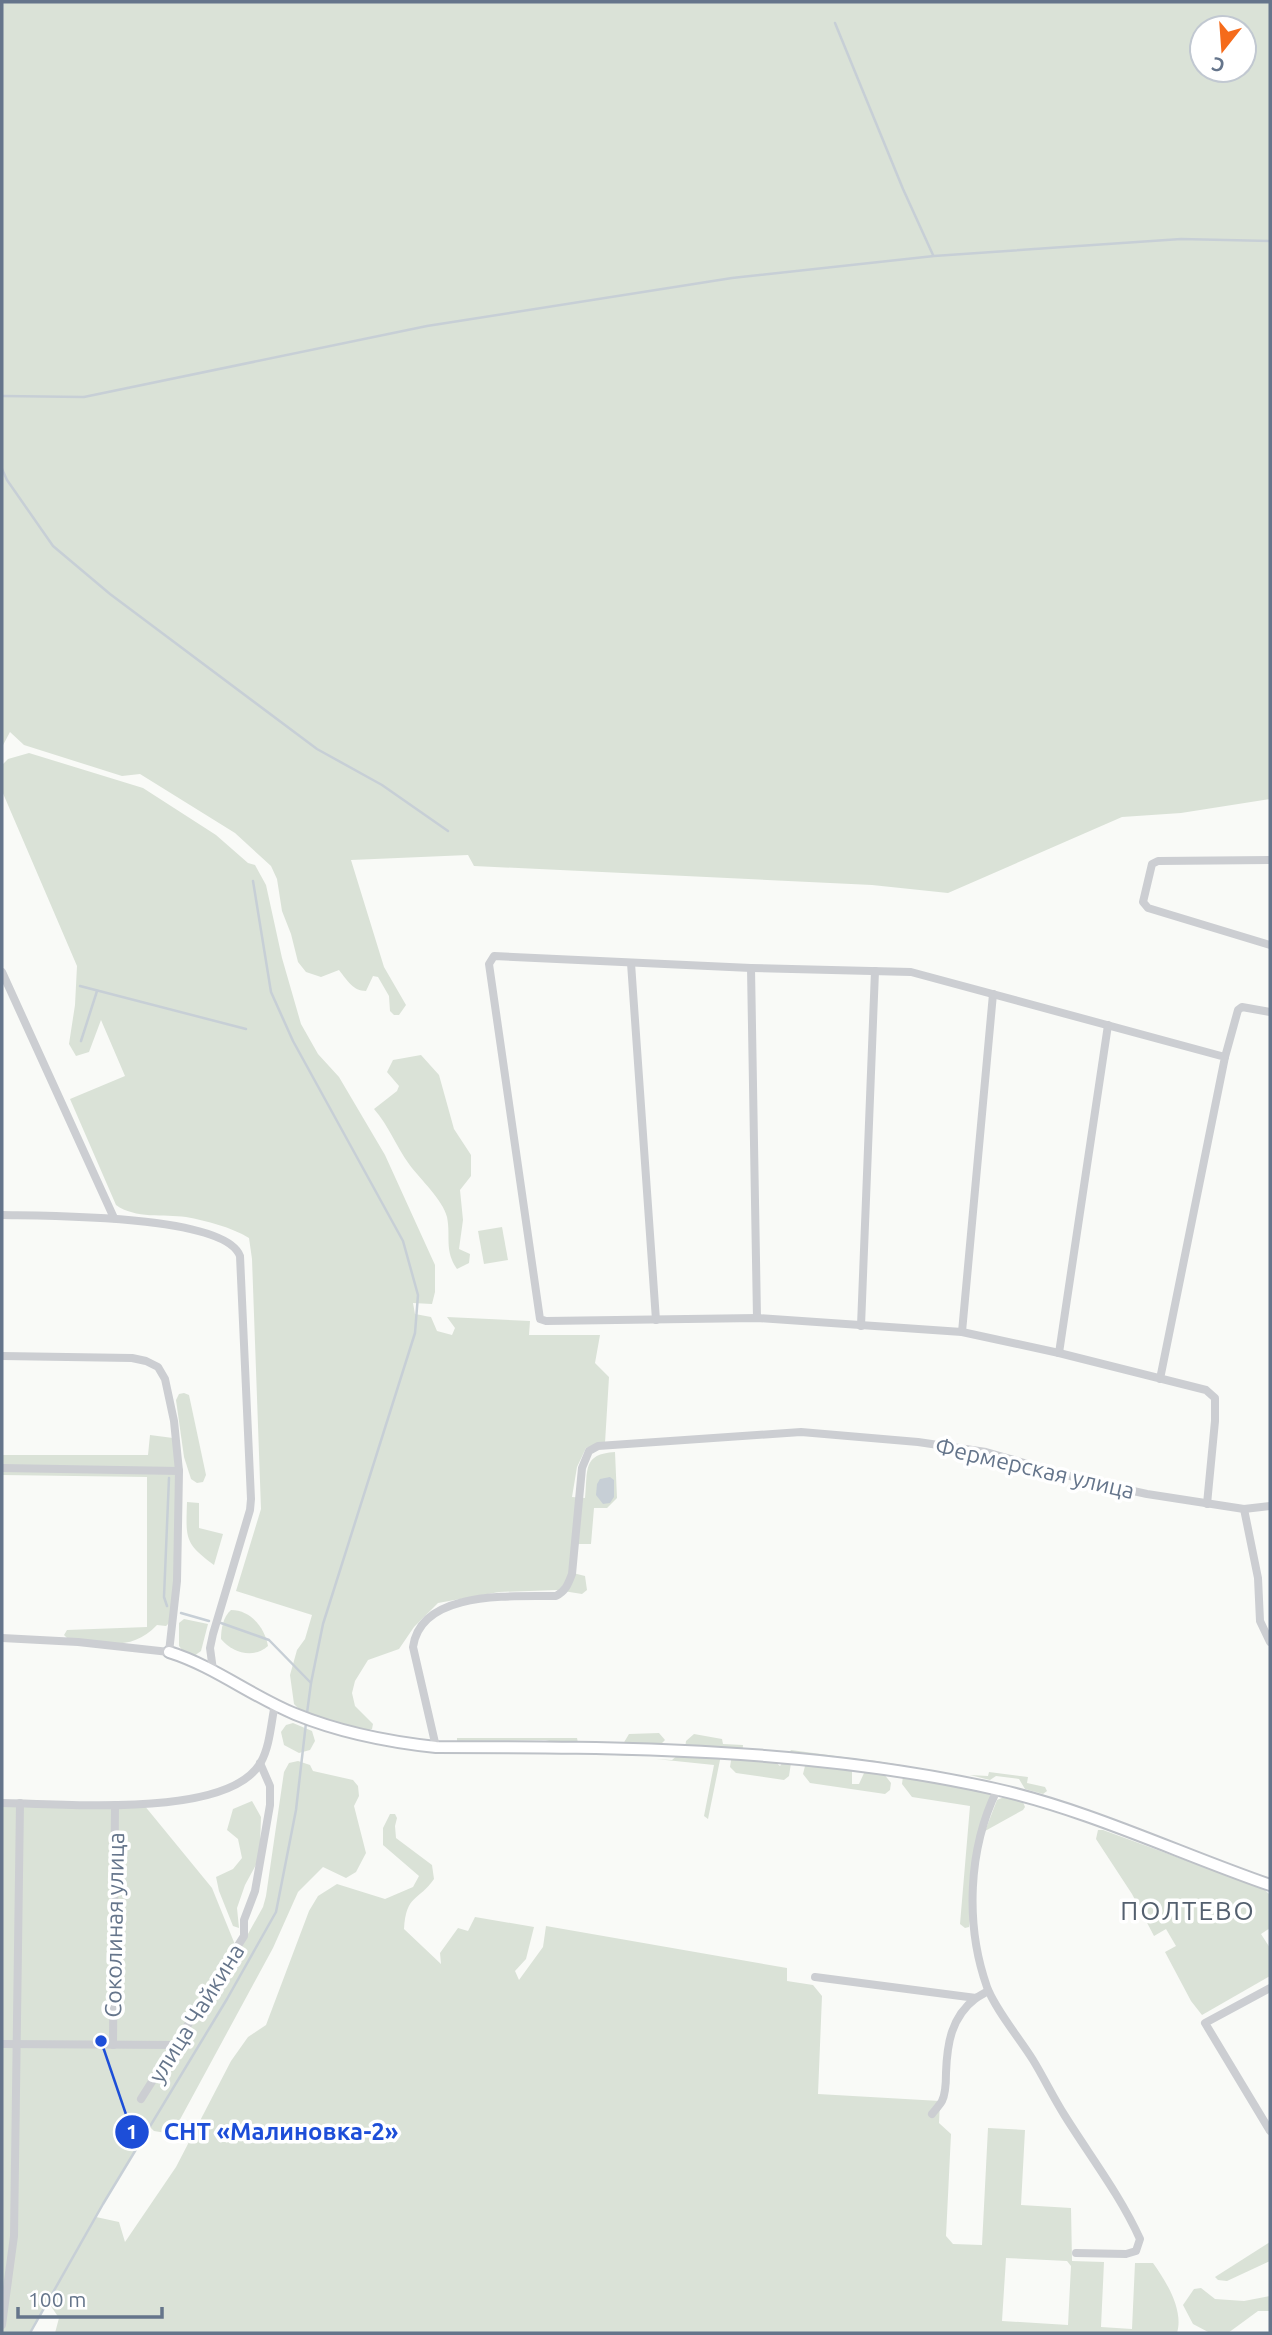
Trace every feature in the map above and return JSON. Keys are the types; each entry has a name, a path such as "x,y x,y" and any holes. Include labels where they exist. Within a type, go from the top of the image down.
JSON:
{"street":[{"path":"1270,860 1158,861 1152,864 1143,902 1148,908 1270,945"},
{"path":"1207,1504 1215,1398 1206,1390 962,1332 757,1318 540,1319 489,964 494,956 922,974 1224,1056"},
{"path":"631,963 656,1320"},
{"path":"751,968 757,1318"},
{"path":"861,1325 875,971"},
{"path":"2,972 114,1218"},
{"path":"962,1332 993,994"},
{"path":"1160,1379 1224,1056 1238,1010 1242,1007 1270,1012"},
{"path":"1059,1353 1108,1025"},
{"path":"2,1214 157,1222 220,1238 238,1249 251,1499 213,1634 210,1660 213,1670"},
{"path":"2,1356 132,1358 158,1367 165,1378 174,1421 179,1471 177,1581 169,1652"},
{"name":"Фермерская улица","path":"436,1747 413,1647 414,1637 433,1615 462,1602 492,1597 556,1596 562,1593 572,1574 582,1468 589,1451 598,1447 801,1432 918,1442 986,1452 1087,1481 1207,1504 1244,1509 1270,1506"},
{"path":"2,1468 179,1471"},
{"path":"1244,1509 1258,1578 1260,1621 1270,1642"},
{"path":"2,1638 78,1642 169,1652 213,1670 295,1714 403,1744 436,1747 603,1747 722,1753 863,1766 997,1790 1093,1820 1270,1885"},
{"path":"2,1803 144,1805 219,1792 247,1778 260,1763 275,1704"},
{"name":"улица Чайкина","path":"141,2099 244,1936 244,1920 255,1891 270,1805 270,1786 260,1763"},
{"path":"997,1790 984,1819 977,1846 974,1906 974,1936 988,1991 1128,2214 1140,2239 1136,2251 1126,2255 1076,2253"},
{"path":"2,2325 14,2236 20,1803"},
{"name":"Соколиная улица","path":"113,2045 115,1805"},
{"path":"815,1977 976,1998"},
{"path":"1270,1988 1205,2023 1270,2131"},
{"path":"932,2114 942,2102 945,2093 951,2030 958,2017 976,1998 988,1991"},
{"path":"2,2044 176,2045"}],"shaded area":[{"path":"2,2 1270,2 1270,799 1181,813 1122,817 948,893 872,885 474,866 468,855 351,860 384,967 406,1005 399,1015 394,1015 390,1011 389,996 378,977 373,976 366,991 361,991 339,970 321,977 306,972 298,962 282,911 277,879 271,866 235,833 140,774 122,776 24,745 10,732 2,747"},
{"path":"29,753 143,788 216,835 248,863 255,865 266,885 282,958 301,1024 318,1054 339,1077 385,1155 435,1265 432,1304 413,1303 415,1314 431,1317 437,1331 452,1335 455,1328 447,1317 530,1321 529,1335 600,1335 595,1363 609,1377 605,1443 586,1448 577,1467 572,1497 585,1498 587,1472 592,1460 604,1453 615,1452 617,1498 607,1508 594,1508 591,1544 572,1544 569,1572 585,1576 587,1590 582,1594 557,1590 499,1592 438,1603 414,1627 399,1649 368,1660 355,1681 352,1693 355,1706 373,1724 372,1729 320,1718 300,1710 294,1704 290,1675 312,1615 236,1591 261,1509 249,1238 202,1220 141,1214 116,1205 70,1099 125,1076 101,1020 89,1052 76,1056 69,1044 77,966 2,791 2,765 8,759"},
{"path":"421,1055 439,1075 454,1129 471,1155 471,1176 460,1190 463,1220 459,1249 470,1254 469,1263 457,1269 449,1249 445,1210 409,1164 374,1109 397,1091 399,1086 387,1072 393,1060"},
{"path":"502,1227 508,1260 484,1264 478,1231"},
{"path":"179,1394 189,1395 206,1475 203,1482 197,1483 191,1479 184,1457 176,1400"},
{"path":"150,1435 173,1438 177,1530 169,1623 166,1626 157,1625 147,1634 126,1643 68,1639 64,1635 67,1630 147,1627 147,1477 2,1475 2,1455 148,1455"},
{"path":"610,1477 614,1480 614,1497 610,1503 603,1504 596,1495 597,1484 600,1479"},
{"path":"187,1502 199,1503 199,1528 223,1534 214,1565 197,1551 189,1539"},
{"path":"231,1610 245,1613 256,1621 268,1646 256,1652 243,1653 226,1644 221,1639 222,1627"},
{"path":"184,1619 208,1624 201,1651 194,1656 179,1646 179,1623"},
{"path":"293,1723 312,1731 315,1741 310,1750 299,1753 284,1745 281,1732 286,1725"},
{"path":"659,1733 665,1740 659,1746 641,1746 634,1756 616,1755 612,1750 623,1744 629,1734"},
{"path":"694,1734 722,1739 723,1744 743,1745 742,1758 774,1761 780,1766 791,1750 858,1759 852,1770 852,1784 859,1784 870,1760 901,1765 900,1768 884,1774 891,1783 890,1790 885,1794 810,1783 803,1774 805,1766 801,1760 791,1763 789,1776 784,1780 736,1773 730,1767 732,1754 721,1755 708,1819 704,1816 714,1765 656,1759 672,1760 685,1749 686,1741"},
{"path":"457,1738 577,1738 578,1743 609,1753 481,1753 559,1743 545,1740 457,1741"},
{"path":"298,1761 310,1765 313,1771 353,1780 358,1786 359,1796 354,1806 366,1853 356,1872 346,1878 323,1867 298,1892 273,1948 177,2125 166,2133 154,2131 149,2126 96,2217 119,2222 125,2242 176,2167 231,2061 248,2037 266,2025 309,1911 318,1896 337,1884 385,1899 413,1887 419,1876 383,1845 383,1828 390,1814 395,1814 396,1838 432,1865 434,1879 410,1904 404,1929 441,1964 440,1953 458,1928 468,1931 475,1917 534,1927 526,1959 515,1971 519,1980 543,1947 546,1926 787,1968 787,1981 813,1985 822,1996 818,2094 940,2101 939,2123 951,2134 946,2236 953,2244 982,2245 988,2128 1025,2130 1021,2205 1071,2208 1072,2261 1104,2262 1101,2327 1132,2329 1135,2263 1153,2263 1176,2305 1179,2324 1177,2333 55,2333 59,2318 48,2302 30,2333 2,2333 2,1803 144,1805 212,1888 238,1952 263,1907 266,1896 284,1772 289,1763","holes":["1006,2258 1067,2261 1071,2266 1068,2325 1002,2321"]},
{"path":"989,1772 1028,1777 1027,1783 1045,1787 1047,1791 1043,1794 1025,1789 1019,1779 996,1776 990,1780 970,1775 988,1776"},
{"path":"903,1776 988,1792 991,1797 983,1818 969,1927 965,1928 960,1924 970,1806 912,1797 902,1784"},
{"path":"1004,1797 1023,1802 1025,1807 985,1831 997,1800"},
{"path":"252,1801 261,1817 260,1846 257,1863 237,1908 239,1928 233,1926 216,1877 233,1869 242,1858 238,1839 227,1830 233,1809"},
{"path":"1098,1830 1264,1889 1270,1895 1270,1928 1261,1934 1270,1948 1270,1976 1202,2015 1191,2001 1165,1952 1176,1946 1166,1929 1154,1936 1132,1894 1096,1839"},
{"path":"1270,2242 1270,2261 1227,2281 1215,2277"},
{"path":"1201,2288 1215,2299 1244,2301 1270,2296 1270,2311 1258,2311 1228,2333 1210,2333 1193,2324 1183,2305 1194,2289"}],"waterway":[{"path":"835,23 933,255"},
{"path":"2,396 84,397 427,326 732,278 934,256 1181,239 1270,241"},
{"path":"2,469 53,546 110,594 317,749 382,785 448,831"},
{"path":"253,881 271,992 293,1041 403,1241 418,1295 415,1333 323,1624 311,1683"},
{"path":"80,986 246,1029"},
{"path":"81,1041 97,991"},
{"path":"167,1606 164,1597 169,1478"},
{"path":"181,1613 209,1621"},
{"path":"221,1623 269,1640 311,1683 307,1713"},
{"path":"30,2333 276,1912 296,1810 306,1723"}],"place":[{"name":"СНТ «Малиновка-2»","path":"101,2041"}],"district":[{"name":"ПОЛТЕВО","path":"1188,1910"}]}
